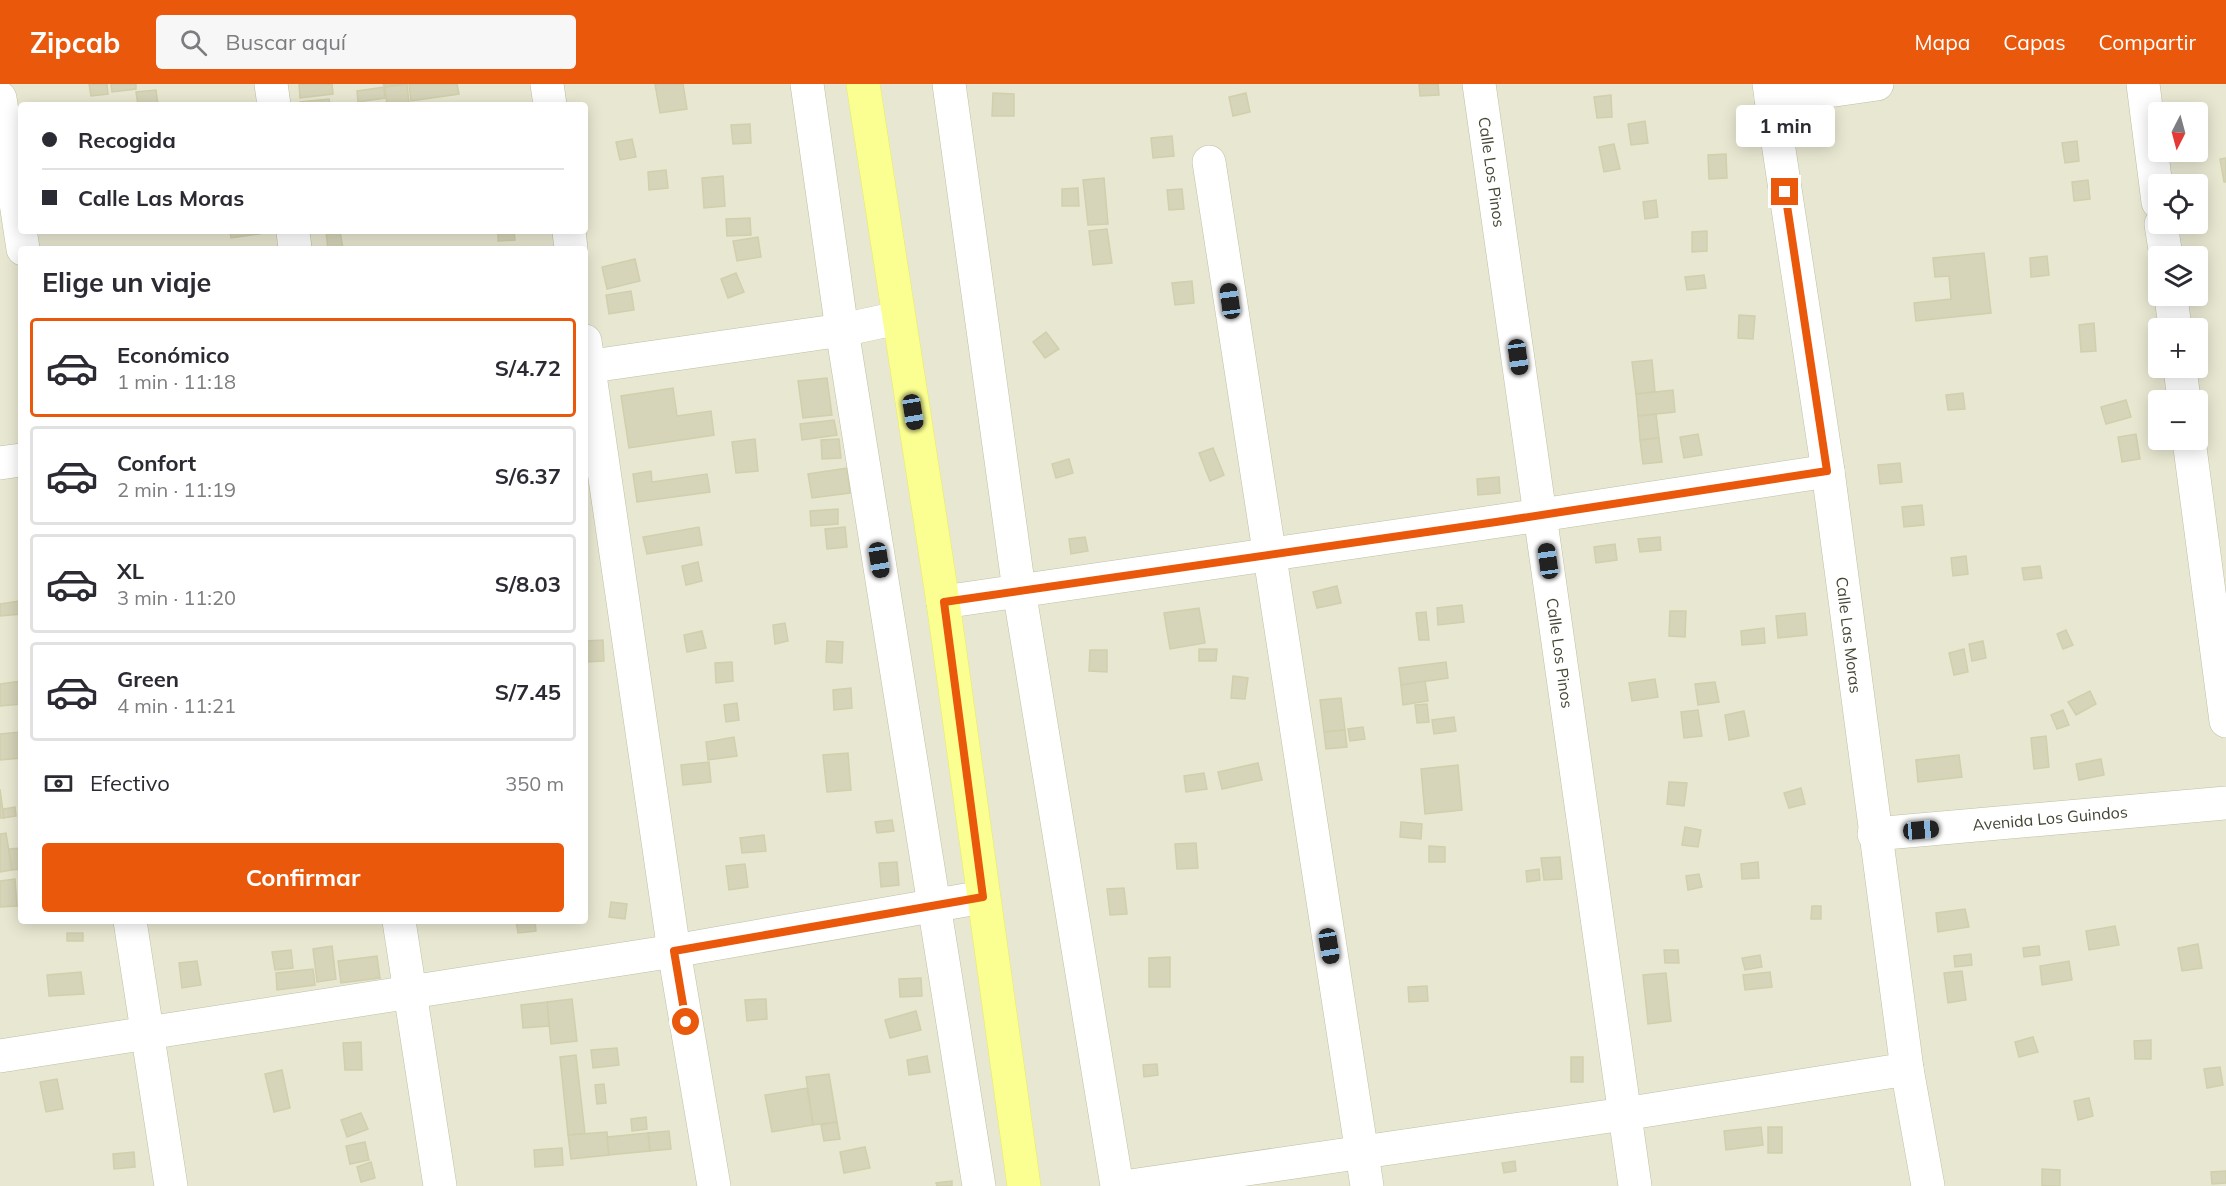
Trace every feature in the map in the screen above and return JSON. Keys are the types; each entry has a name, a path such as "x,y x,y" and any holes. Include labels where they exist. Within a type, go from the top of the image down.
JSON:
{"main road":[{"path":"862,84 944,602 1024,1186"}],"street":[{"path":"271,84 274,102"},
{"path":"547,84 550,102"},
{"path":"807,84 842,330 979,1186"},
{"path":"949,84 1019,590 1117,1186"},
{"name":"Calle Los Pinos","path":"1479,84 1635,1186"},
{"path":"1770,92 1877,84"},
{"path":"2143,84 2154,174"},
{"name":"Calle Las Moras","path":"1770,92 1827,471 1907,1069 1928,1186"},
{"path":"0,98 18,216"},
{"path":"1209,162 1366,1186"},
{"path":"588,358 842,330 898,318"},
{"path":"588,371 674,951 714,1186"},
{"path":"2190,450 2226,721"},
{"path":"0,463 18,460"},
{"path":"944,602 1827,471"},
{"name":"Avenida Los Guindos","path":"1874,834 2226,803"},
{"path":"0,1056 674,951 983,897"},
{"path":"130,924 171,1186"},
{"path":"399,924 440,1186"},
{"path":"1130,1186 1624,1114 1907,1069"}],"shaded area":[{"path":"0,84 2226,84 2226,1186 0,1186"}],"building":[{"path":"89,84 107,84 108,94 91,96"},
{"path":"111,84 136,84 136,89 112,92"},
{"path":"299,84 332,84 333,94 300,98"},
{"path":"383,84 407,84 385,87"},
{"path":"407,84 409,102 387,102 385,87"},
{"path":"409,84 457,84 459,94 411,101"},
{"path":"655,84 683,84 687,109 660,113"},
{"path":"1419,84 1438,84 1439,95 1420,96"},
{"path":"384,87 385,98 358,102 357,91"},
{"path":"156,90 158,102 138,102 136,92"},
{"path":"993,93 1014,94 1014,116 992,116"},
{"path":"1246,93 1250,112 1233,116 1229,97"},
{"path":"1611,95 1612,117 1597,118 1594,97"},
{"path":"329,99 330,102 300,102"},
{"path":"1645,121 1648,143 1631,145 1628,124"},
{"path":"750,124 751,143 733,144 731,125"},
{"path":"1172,136 1174,156 1153,158 1151,138"},
{"path":"632,139 636,157 620,160 616,142"},
{"path":"2077,141 2079,161 2065,163 2062,143"},
{"path":"1614,144 1620,169 1604,172 1599,147"},
{"path":"1726,154 1727,178 1709,179 1708,155"},
{"path":"2226,158 2226,182 2224,182 2220,159"},
{"path":"666,170 668,188 649,190 648,172"},
{"path":"723,176 725,206 704,208 702,178"},
{"path":"1104,178 1108,224 1088,225 1083,180"},
{"path":"2088,180 2090,199 2074,201 2072,182"},
{"path":"1078,188 1079,206 1062,206 1062,189"},
{"path":"1182,189 1184,209 1169,210 1167,190"},
{"path":"1656,200 1658,217 1645,219 1643,202"},
{"path":"750,218 751,235 727,236 726,219"},
{"path":"1107,229 1112,263 1093,265 1089,231"},
{"path":"1707,231 1707,251 1692,252 1692,232"},
{"path":"230,234 258,234 231,238"},
{"path":"326,234 340,234 342,246 328,246"},
{"path":"498,234 514,234 515,240 498,241"},
{"path":"758,237 761,257 737,261 733,241"},
{"path":"1984,253 1991,313 1916,321 1914,303 1951,299 1949,276 1935,277 1933,258"},
{"path":"2047,256 2049,275 2031,277 2030,258"},
{"path":"635,259 640,281 607,289 602,267"},
{"path":"736,273 744,292 728,298 721,279"},
{"path":"1704,275 1706,288 1687,290 1685,277"},
{"path":"1192,281 1194,303 1175,305 1172,283"},
{"path":"631,291 634,310 609,314 606,295"},
{"path":"1739,315 1755,316 1753,339 1738,338"},
{"path":"2094,323 2096,351 2081,352 2079,325"},
{"path":"1046,332 1059,349 1045,358 1033,342"},
{"path":"1652,360 1655,392 1636,394 1632,362"},
{"path":"827,378 832,415 803,418 798,381"},
{"path":"673,388 677,416 711,411 714,435 629,448 621,396"},
{"path":"1673,390 1675,412 1638,416 1636,394"},
{"path":"1963,393 1965,409 1948,410 1946,395"},
{"path":"2126,400 2131,417 2106,424 2101,407"},
{"path":"1656,414 1659,438 1640,440 1638,416"},
{"path":"834,420 837,435 802,440 800,424"},
{"path":"1698,434 1702,455 1684,458 1680,437"},
{"path":"2136,434 2140,459 2122,462 2118,437"},
{"path":"1659,438 1662,462 1643,464 1640,440"},
{"path":"755,439 758,471 736,473 732,442"},
{"path":"839,439 841,458 822,459 821,440"},
{"path":"1213,448 1224,475 1210,481 1199,453"},
{"path":"1069,459 1073,473 1056,478 1052,464"},
{"path":"1900,463 1902,482 1880,484 1878,465"},
{"path":"847,468 850,493 812,498 808,474"},
{"path":"651,471 652,482 707,474 710,492 637,502 633,474"},
{"path":"1499,477 1500,493 1478,495 1477,479"},
{"path":"1922,505 1924,525 1904,527 1902,507"},
{"path":"838,509 838,524 811,526 810,511"},
{"path":"699,527 702,545 647,554 643,537"},
{"path":"845,527 847,547 827,549 825,529"},
{"path":"1085,537 1088,551 1071,554 1069,539"},
{"path":"1660,537 1661,550 1640,552 1638,539"},
{"path":"1615,544 1617,560 1596,563 1594,547"},
{"path":"1966,556 1968,574 1953,576 1951,558"},
{"path":"698,562 702,581 686,585 682,566"},
{"path":"2040,566 2042,578 2024,580 2022,568"},
{"path":"1337,586 1341,603 1317,608 1313,592"},
{"path":"18,601 18,614 0,616 0,604"},
{"path":"1462,605 1464,622 1438,625 1437,608"},
{"path":"1199,608 1205,643 1170,649 1164,613"},
{"path":"1670,611 1686,611 1685,637 1669,636"},
{"path":"1426,612 1429,640 1419,640 1416,613"},
{"path":"1805,613 1807,635 1778,638 1776,616"},
{"path":"785,623 788,641 775,644 773,625"},
{"path":"1764,628 1765,643 1742,645 1741,631"},
{"path":"2066,630 2073,645 2063,649 2057,634"},
{"path":"702,631 706,648 687,652 684,635"},
{"path":"603,640 604,661 588,662 588,641"},
{"path":"827,641 843,642 842,663 826,662"},
{"path":"1983,641 1986,658 1972,661 1969,644"},
{"path":"1199,649 1217,649 1216,661 1199,661"},
{"path":"1964,649 1968,672 1954,675 1949,653"},
{"path":"1090,650 1107,650 1107,672 1089,671"},
{"path":"732,662 733,681 716,683 715,663"},
{"path":"1446,662 1448,678 1401,685 1399,668"},
{"path":"1233,676 1248,678 1245,699 1231,698"},
{"path":"1655,679 1658,697 1632,701 1629,683"},
{"path":"18,681 18,704 0,706 0,684"},
{"path":"1425,681 1428,701 1403,705 1401,685"},
{"path":"1715,682 1719,702 1698,705 1695,684"},
{"path":"851,688 852,708 834,710 833,690"},
{"path":"2090,691 2096,704 2076,715 2068,702"},
{"path":"1341,698 1345,730 1324,732 1320,700"},
{"path":"737,703 739,720 726,722 724,705"},
{"path":"1427,704 1429,722 1417,723 1415,705"},
{"path":"1698,710 1702,736 1684,738 1681,712"},
{"path":"2063,710 2069,725 2057,729 2051,715"},
{"path":"1744,711 1749,736 1729,740 1725,715"},
{"path":"1454,717 1456,731 1434,734 1432,720"},
{"path":"1363,727 1365,739 1350,741 1348,729"},
{"path":"1345,730 1347,747 1326,749 1324,732"},
{"path":"18,732 18,758 0,760 0,734"},
{"path":"2046,736 2049,767 2034,769 2031,738"},
{"path":"734,737 737,756 708,760 706,742"},
{"path":"848,753 851,790 827,792 823,755"},
{"path":"1959,755 1962,777 1918,782 1916,760"},
{"path":"2101,759 2104,775 2079,780 2076,764"},
{"path":"709,762 711,782 683,785 681,765"},
{"path":"1258,763 1262,780 1222,789 1218,772"},
{"path":"1458,765 1462,810 1425,814 1421,769"},
{"path":"1204,773 1207,789 1186,792 1184,776"},
{"path":"1669,782 1687,783 1684,806 1667,804"},
{"path":"1801,788 1805,804 1789,808 1784,793"},
{"path":"0,789 4,818 0,818"},
{"path":"15,807 16,816 4,818 3,809"},
{"path":"892,820 894,831 877,833 875,822"},
{"path":"1401,822 1422,824 1421,839 1400,837"},
{"path":"1685,827 1701,830 1698,847 1682,845"},
{"path":"6,833 12,870 0,872 0,834"},
{"path":"764,835 766,851 742,853 740,838"},
{"path":"1196,843 1198,868 1177,869 1175,844"},
{"path":"1429,846 1445,847 1445,862 1429,862"},
{"path":"18,848 18,869 12,870 9,849"},
{"path":"1560,857 1562,879 1544,880 1541,858"},
{"path":"897,862 899,885 881,887 879,863"},
{"path":"1758,862 1759,878 1742,879 1741,864"},
{"path":"745,864 748,887 729,890 726,866"},
{"path":"1539,869 1540,880 1527,882 1526,871"},
{"path":"1699,874 1702,887 1688,890 1686,876"},
{"path":"15,879 17,906 0,907 0,881"},
{"path":"1124,888 1127,914 1110,915 1107,889"},
{"path":"611,902 627,904 625,919 609,917"},
{"path":"1812,906 1821,906 1821,919 1811,919"},
{"path":"1965,909 1969,927 1938,932 1936,913"},
{"path":"516,924 535,924 536,931 518,933"},
{"path":"2115,926 2119,945 2089,950 2086,931"},
{"path":"67,933 83,933 83,941 67,941"},
{"path":"2198,944 2202,968 2182,971 2178,948"},
{"path":"332,946 336,979 317,982 313,949"},
{"path":"2039,946 2040,955 2024,957 2023,948"},
{"path":"291,950 293,968 275,970 272,952"},
{"path":"1664,950 1678,950 1679,963 1665,963"},
{"path":"1971,954 1972,965 1955,967 1954,956"},
{"path":"1760,955 1762,967 1745,970 1742,958"},
{"path":"377,956 380,978 341,983 338,961"},
{"path":"1170,957 1170,987 1149,987 1149,958"},
{"path":"197,961 201,985 182,988 179,963"},
{"path":"2069,961 2072,980 2042,985 2040,966"},
{"path":"313,969 315,985 277,990 276,973"},
{"path":"1962,971 1966,1000 1948,1003 1944,973"},
{"path":"81,972 84,994 49,996 47,975"},
{"path":"1770,972 1772,987 1745,990 1743,975"},
{"path":"1666,973 1671,1021 1648,1024 1643,975"},
{"path":"921,978 922,996 900,997 899,979"},
{"path":"1427,986 1428,1001 1409,1002 1408,987"},
{"path":"572,999 577,1041 551,1044 547,1002"},
{"path":"766,999 767,1019 747,1021 745,1000"},
{"path":"547,1002 549,1026 523,1028 521,1005"},
{"path":"916,1011 921,1030 890,1038 885,1020"},
{"path":"2033,1037 2038,1052 2019,1057 2015,1042"},
{"path":"2151,1040 2151,1059 2135,1059 2134,1041"},
{"path":"361,1042 362,1070 345,1070 343,1043"},
{"path":"617,1048 619,1065 593,1068 591,1050"},
{"path":"576,1055 585,1134 568,1135 560,1057"},
{"path":"927,1056 930,1072 909,1075 907,1060"},
{"path":"1571,1057 1583,1057 1583,1082 1571,1082"},
{"path":"1157,1064 1158,1075 1144,1077 1143,1065"},
{"path":"2220,1067 2223,1085 2207,1088 2204,1069"},
{"path":"282,1070 290,1108 274,1112 265,1074"},
{"path":"829,1074 837,1122 813,1125 806,1077"},
{"path":"57,1079 63,1109 46,1112 40,1082"},
{"path":"604,1084 606,1103 597,1104 595,1085"},
{"path":"807,1088 813,1125 772,1132 765,1095"},
{"path":"2089,1098 2093,1116 2078,1120 2074,1101"},
{"path":"361,1113 368,1129 347,1137 341,1120"},
{"path":"646,1117 647,1129 632,1131 631,1119"},
{"path":"837,1122 840,1139 824,1141 821,1125"},
{"path":"1761,1127 1763,1145 1726,1150 1724,1131"},
{"path":"1768,1127 1782,1127 1782,1153 1768,1153"},
{"path":"669,1131 671,1149 650,1151 648,1133"},
{"path":"607,1132 609,1155 571,1159 568,1135"},
{"path":"648,1133 650,1151 609,1155 607,1137"},
{"path":"365,1142 369,1160 350,1164 346,1146"},
{"path":"865,1147 870,1168 844,1173 840,1152"},
{"path":"562,1148 563,1165 535,1167 534,1150"},
{"path":"134,1152 135,1167 114,1169 113,1154"},
{"path":"1515,1161 1516,1171 1504,1173 1502,1163"},
{"path":"371,1162 375,1178 361,1182 357,1167"},
{"path":"2042,1169 2060,1170 2060,1186 2042,1186"},
{"path":"2226,1171 2226,1183 2212,1184 2211,1172"},
{"path":"952,1181 952,1186 937,1186 936,1183"}],"route":[{"path":"686,1022 674,951 983,897 944,602 1496,522 1827,471 1785,192"}]}
